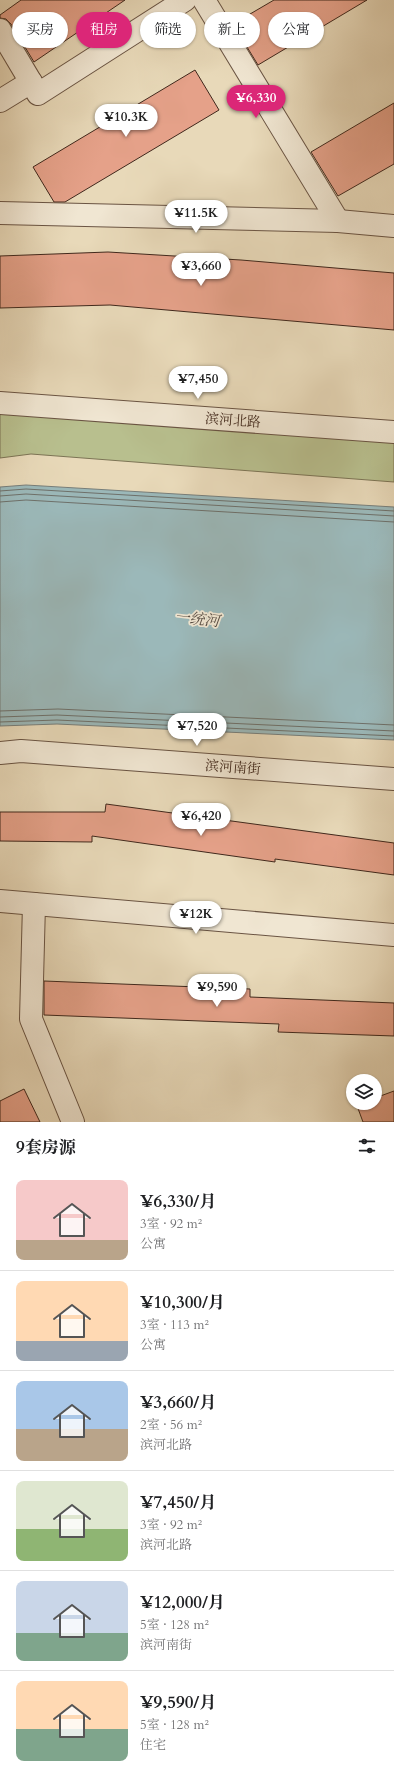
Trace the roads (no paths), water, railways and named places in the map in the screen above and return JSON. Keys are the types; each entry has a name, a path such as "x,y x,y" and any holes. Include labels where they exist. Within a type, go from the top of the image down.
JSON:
{"street":[{"path":"0,30 38,94 185,0"},
{"path":"204,0 338,221"},
{"path":"0,102 31,82"},
{"path":"0,213 338,221 394,226"},
{"name":"滨河北路","path":"0,404 394,432"},
{"name":"滨河南街","path":"0,753 21,751 394,779"},
{"path":"0,901 394,935"},
{"path":"34,904 31,1019 73,1122"}],"water":[{"name":"一统河","path":"26,485 394,507 394,740 57,724 0,726 0,487"}]}
